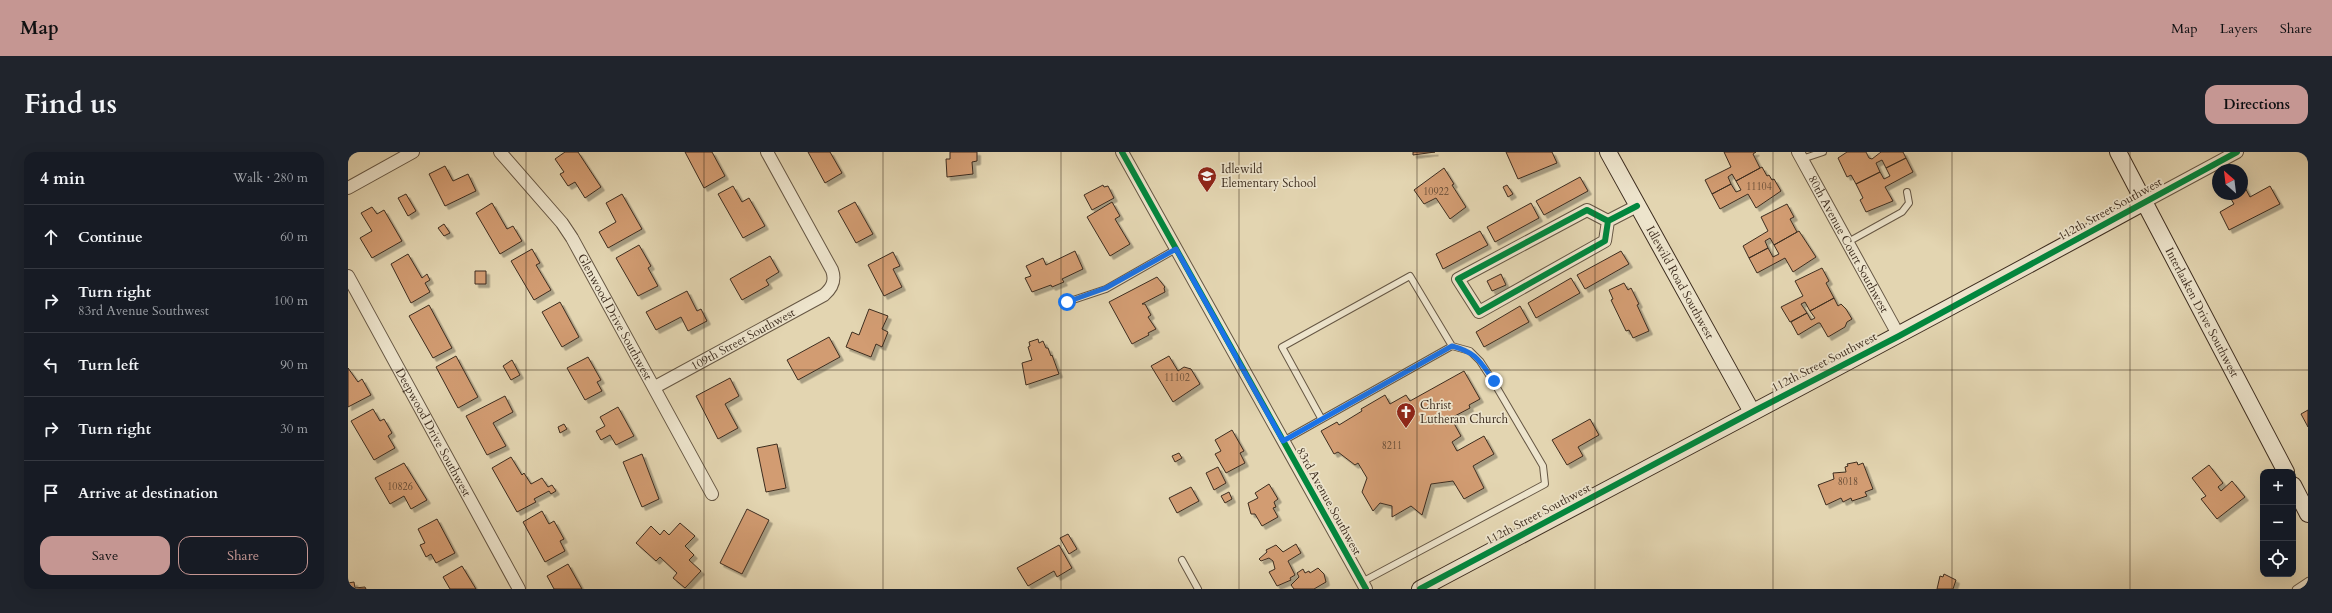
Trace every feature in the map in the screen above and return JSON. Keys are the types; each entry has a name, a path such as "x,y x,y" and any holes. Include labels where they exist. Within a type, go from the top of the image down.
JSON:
{"street":[{"path":"348,188 413,152"},
{"name":"Glenwood Drive Southwest","path":"500,152 562,223 655,387 712,494"},
{"name":"109th Street Southwest","path":"655,387 824,295 830,289 834,281 832,270 768,152"},
{"name":"83rd Avenue Southwest","path":"1122,152 1364,586"},
{"name":"Idlewild Road Southwest","path":"1608,152 1752,412"},
{"name":"Interlaaken Drive Southwest","path":"2118,152 2146,202 2284,469"},
{"name":"112th Street Southwest","path":"1420,589 1752,412 1899,336 2237,152"},
{"name":"80th Avenue Court Southwest","path":"1800,156 1899,336"},
{"path":"1608,221 1637,206"},
{"path":"1587,210 1608,221 1606,241 1479,312 1458,279 1587,210"},
{"name":"Deepwood Drive Southwest","path":"348,276 519,589"},
{"path":"2296,491 2308,514"}],"lane":[{"path":"1800,156 1823,152"},
{"path":"1848,242 1902,212 1909,203 1907,192"},
{"path":"1067,302 1106,288 1176,249"},
{"path":"1321,418 1282,347 1410,276 1452,346 1470,351 1480,361 1494,381 1543,466 1545,484 1364,586"},
{"path":"1283,441 1321,418 1452,346"},
{"path":"1182,560 1198,589"},
{"path":"2296,589 2308,581"}],"building":[{"path":"565,152 578,152 601,187 585,198 575,182 568,186 560,174 564,172 555,159"},
{"path":"685,152 712,152 725,176 704,188"},
{"path":"808,152 830,152 842,173 825,183"},
{"path":"950,152 977,152 977,161 972,162 973,174 947,177 946,159 950,159"},
{"path":"1413,152 1435,152 1413,155"},
{"path":"1506,152 1552,152 1557,163 1518,179"},
{"path":"1724,152 1756,152 1753,154 1760,168 1736,181 1732,174 1728,177 1731,184 1712,194 1705,180 1731,167"},
{"path":"1847,152 1866,152 1869,158 1872,159 1881,152 1903,152 1906,158 1886,168 1882,160 1876,163 1880,172 1856,184 1851,175 1847,177 1838,158"},
{"path":"1906,158 1913,172 1885,187 1893,201 1866,212 1860,200 1863,198 1856,184 1880,172 1884,179 1890,176 1886,168"},
{"path":"445,166 453,181 468,174 476,191 445,206 429,174"},
{"path":"1762,167 1767,176 1769,175 1772,180 1774,179 1781,191 1756,208 1748,194 1720,209 1712,194 1731,184 1736,192 1741,190 1736,181"},
{"path":"1444,168 1454,184 1452,185 1466,207 1450,219 1436,198 1424,204 1414,190"},
{"path":"1580,177 1588,191 1544,215 1536,201"},
{"path":"1103,185 1104,187 1108,186 1114,198 1092,210 1084,195"},
{"path":"1507,185 1513,194 1508,197 1503,187"},
{"path":"733,186 742,202 749,198 765,226 743,238 718,194"},
{"path":"2270,186 2280,204 2229,230 2220,212 2234,204 2232,200 2248,200 2248,193 2250,197"},
{"path":"406,194 416,211 408,216 398,198"},
{"path":"622,194 642,229 608,248 599,232 616,222 606,203"},
{"path":"855,202 873,234 856,243 838,211"},
{"path":"1112,202 1120,216 1115,219 1130,244 1110,256 1087,217"},
{"path":"492,203 507,229 513,226 522,241 500,254 476,213"},
{"path":"1531,203 1539,218 1495,242 1487,227"},
{"path":"1787,204 1794,217 1790,219 1797,232 1774,245 1770,238 1765,241 1768,248 1749,258 1743,246 1768,231 1761,217"},
{"path":"372,207 377,214 384,210 402,241 372,258 360,238 372,231 361,213"},
{"path":"444,224 450,233 444,236 438,228"},
{"path":"1480,231 1488,245 1443,269 1436,254"},
{"path":"1799,231 1816,257 1793,272 1785,258 1757,273 1749,258 1768,248 1773,257 1779,254 1774,245"},
{"path":"639,245 651,266 648,268 658,286 638,296 616,258"},
{"path":"532,249 540,263 536,265 551,290 534,300 511,261"},
{"path":"1075,251 1083,269 1062,279 1064,282 1032,292 1025,278 1031,276 1026,266 1043,258 1046,265"},
{"path":"1621,251 1629,264 1585,289 1577,275"},
{"path":"893,252 900,266 893,269 902,287 884,296 868,265"},
{"path":"408,254 422,278 427,274 430,280 425,283 430,292 411,303 391,264"},
{"path":"770,256 779,272 766,280 769,285 742,300 730,279"},
{"path":"1822,268 1829,281 1826,283 1834,298 1810,311 1805,302 1801,304 1807,313 1790,322 1781,307 1803,296 1795,281"},
{"path":"475,271 486,271 486,284 475,284"},
{"path":"1501,274 1506,285 1492,291 1487,281"},
{"path":"1157,277 1165,287 1165,292 1142,304 1145,304 1151,315 1148,317 1156,329 1148,333 1149,335 1132,344 1109,302"},
{"path":"1571,278 1580,293 1536,318 1528,303"},
{"path":"1624,283 1628,290 1631,288 1639,304 1637,305 1649,331 1633,338 1629,330 1626,331 1611,300 1613,299 1609,290"},
{"path":"687,291 697,311 701,309 707,321 688,331 681,317 656,330 646,312"},
{"path":"1834,298 1838,306 1841,304 1852,319 1847,322 1845,327 1828,337 1820,323 1818,323 1798,335 1791,322 1807,313 1811,320 1815,318 1810,311"},
{"path":"560,302 579,337 562,347 542,312"},
{"path":"429,305 452,348 433,358 409,316"},
{"path":"1520,306 1529,322 1484,347 1476,332"},
{"path":"869,309 888,316 882,329 888,332 882,347 876,344 871,357 846,347 852,332 859,335"},
{"path":"829,337 840,357 798,380 787,360"},
{"path":"1038,339 1039,343 1043,341 1046,348 1048,348 1059,374 1026,385 1022,363 1032,360 1028,347 1030,346 1029,342"},
{"path":"456,356 478,397 458,408 436,367"},
{"path":"1169,356 1178,371 1184,367 1191,369 1200,384 1173,402 1151,366"},
{"path":"588,357 601,380 597,382 602,391 585,400 567,368"},
{"path":"512,360 520,375 511,380 503,366"},
{"path":"348,368 358,382 362,379 371,395 348,407"},
{"path":"1464,371 1480,399 1469,405 1470,408 1451,418 1461,436 1452,442 1457,451 1484,436 1494,454 1473,466 1484,488 1464,499 1453,481 1431,484 1422,515 1411,506 1392,517 1392,506 1380,503 1373,511 1362,492 1367,478 1358,463 1355,465 1338,452 1334,454 1321,431 1337,422 1339,425 1362,411 1361,409 1385,395 1390,404 1406,395 1410,401"},
{"path":"730,378 739,396 725,404 738,428 718,439 696,396"},
{"path":"505,396 513,412 493,423 506,446 487,455 466,416"},
{"path":"618,407 634,436 616,445 610,435 601,440 596,431 605,426 600,417"},
{"path":"373,409 380,421 384,419 392,433 388,436 395,448 374,460 351,421"},
{"path":"2308,410 2308,427 2301,414"},
{"path":"1590,419 1599,435 1578,447 1583,456 1567,465 1552,440"},
{"path":"564,424 567,429 560,433 558,427"},
{"path":"1232,430 1244,451 1240,453 1245,463 1226,473 1215,454 1221,451 1215,440"},
{"path":"777,444 786,488 766,492 757,448"},
{"path":"1179,453 1182,458 1175,462 1172,456"},
{"path":"642,454 659,499 642,507 623,462"},
{"path":"511,457 522,475 524,473 531,484 542,478 548,487 552,485 556,491 551,494 549,491 534,499 536,502 517,512 492,468"},
{"path":"1857,462 1858,465 1863,463 1873,489 1865,492 1867,496 1852,501 1851,498 1843,502 1841,498 1826,505 1818,485 1834,479 1833,473 1846,472 1845,467 1848,466 1847,464"},
{"path":"404,463 427,500 411,509 404,496 390,504 375,478"},
{"path":"2209,465 2223,483 2218,487 2221,491 2232,481 2245,497 2217,519 2201,499 2206,496 2192,478"},
{"path":"1218,467 1226,483 1214,490 1206,473"},
{"path":"1269,484 1278,499 1274,502 1276,507 1273,508 1278,517 1262,526 1255,514 1251,514 1248,503 1258,498 1255,493"},
{"path":"1191,487 1199,501 1177,513 1169,498"},
{"path":"1229,492 1232,499 1225,503 1221,496"},
{"path":"747,509 769,520 742,574 720,563"},
{"path":"542,511 549,524 554,521 564,539 560,541 565,551 545,562 523,522"},
{"path":"437,519 455,553 436,563 431,554 426,557 420,545 425,543 418,529"},
{"path":"680,523 695,536 685,546 694,555 689,560 701,571 685,588 673,578 677,573 660,557 656,561 636,543 651,526 660,535 664,530 669,535"},
{"path":"1068,534 1077,549 1069,554 1060,538"},
{"path":"1296,544 1301,553 1288,561 1295,575 1290,578 1291,580 1277,586 1269,572 1275,569 1273,561 1269,558 1261,561 1259,559 1267,552 1266,550 1276,545 1283,552"},
{"path":"1059,545 1072,568 1057,577 1054,571 1028,586 1017,568"},
{"path":"568,564 582,589 554,589 547,576"},
{"path":"462,566 476,589 450,589 443,577"},
{"path":"1318,568 1324,574 1326,582 1314,589 1294,589 1291,585 1299,577 1297,573 1303,569 1305,573 1309,571 1310,573"},
{"path":"1944,574 1956,580 1953,589 1937,589 1940,576 1943,577"},
{"path":"354,582 355,588 365,587 366,589 348,589 348,583"}],"cycle path":[{"path":"1122,152 1366,589"},
{"path":"1420,589 1756,410 1899,336 2237,152"},
{"path":"1608,221 1605,241 1479,312 1458,279 1587,210 1608,221 1637,206"}],"place":[{"name":"Idlewild Elementary School","path":"1207,193"},
{"name":"Christ Lutheran Church","path":"1406,429"}],"route":[{"path":"1067,302 1106,288 1176,249 1283,441 1321,418 1452,346 1470,351 1480,361 1494,381"}]}
